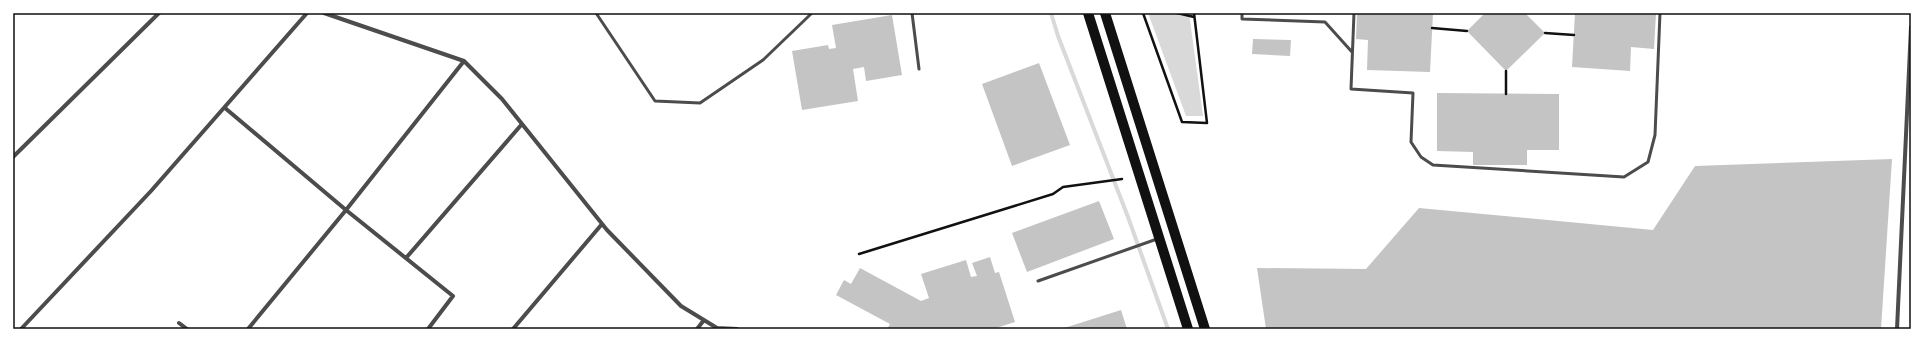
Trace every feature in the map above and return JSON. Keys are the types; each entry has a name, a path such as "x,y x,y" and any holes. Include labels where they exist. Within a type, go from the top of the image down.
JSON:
{"main road":[{"path":"1088,13 1158,239 1188,329"},
{"path":"1105,13 1205,329"}],"street":[{"path":"13,157 159,13"},
{"path":"21,329 151,191 307,13"},
{"path":"324,13 464,61 502,99 602,224 681,306 717,328 737,329"},
{"path":"1897,329 1909,115 1911,27"},
{"path":"248,329 346,210 464,61"},
{"path":"224,108 346,210 453,296 428,329"},
{"path":"406,258 522,124"},
{"path":"513,329 602,224"},
{"path":"697,329 704,320"},
{"path":"179,323 187,329"}],"lane":[{"path":"596,13 655,101 700,103 763,60 812,13"},
{"path":"912,13 919,69"},
{"path":"1242,13 1242,19 1325,22 1352,52"},
{"path":"1354,13 1351,89 1413,93 1411,142 1421,157 1433,165 1624,178 1648,162 1655,135 1660,13"},
{"path":"1038,281 1158,239"}],"path":[{"path":"1143,13 1182,122 1207,124 1194,15 1177,13"},
{"path":"1432,28 1467,31"},
{"path":"1545,33 1574,35"},
{"path":"1506,71 1506,94"},
{"path":"859,254 1053,194 1063,187 1122,180"}],"shaded area":[{"path":"1148,13 1189,13 1203,116 1186,116"}],"building":[{"path":"1357,13 1433,13 1430,72 1367,70 1368,40 1356,39"},
{"path":"1485,13 1525,13 1545,33 1506,71 1467,31"},
{"path":"1575,13 1656,13 1654,49 1631,47 1630,71 1572,67"},
{"path":"892,15 902,75 866,81 864,67 853,69 858,101 802,110 792,51 828,45 829,49 836,48 832,25"},
{"path":"1253,39 1291,40 1290,56 1252,54"},
{"path":"1039,63 1070,145 1012,166 982,84"},
{"path":"1437,93 1559,94 1559,150 1527,150 1527,165 1473,165 1473,152 1437,151"},
{"path":"1892,159 1881,329 1266,329 1257,268 1366,269 1419,208 1653,230 1695,166"},
{"path":"1099,201 1114,239 1027,272 1012,233"},
{"path":"990,257 995,273 999,272 1015,322 993,329 887,329 890,324 836,295 844,280 851,284 860,268 921,301 929,298 921,274 966,260 971,277 977,276 972,263"},
{"path":"1121,310 1127,329 1061,329"}],"waterway":[{"path":"1051,13 1058,36 1128,217 1168,329"}]}
